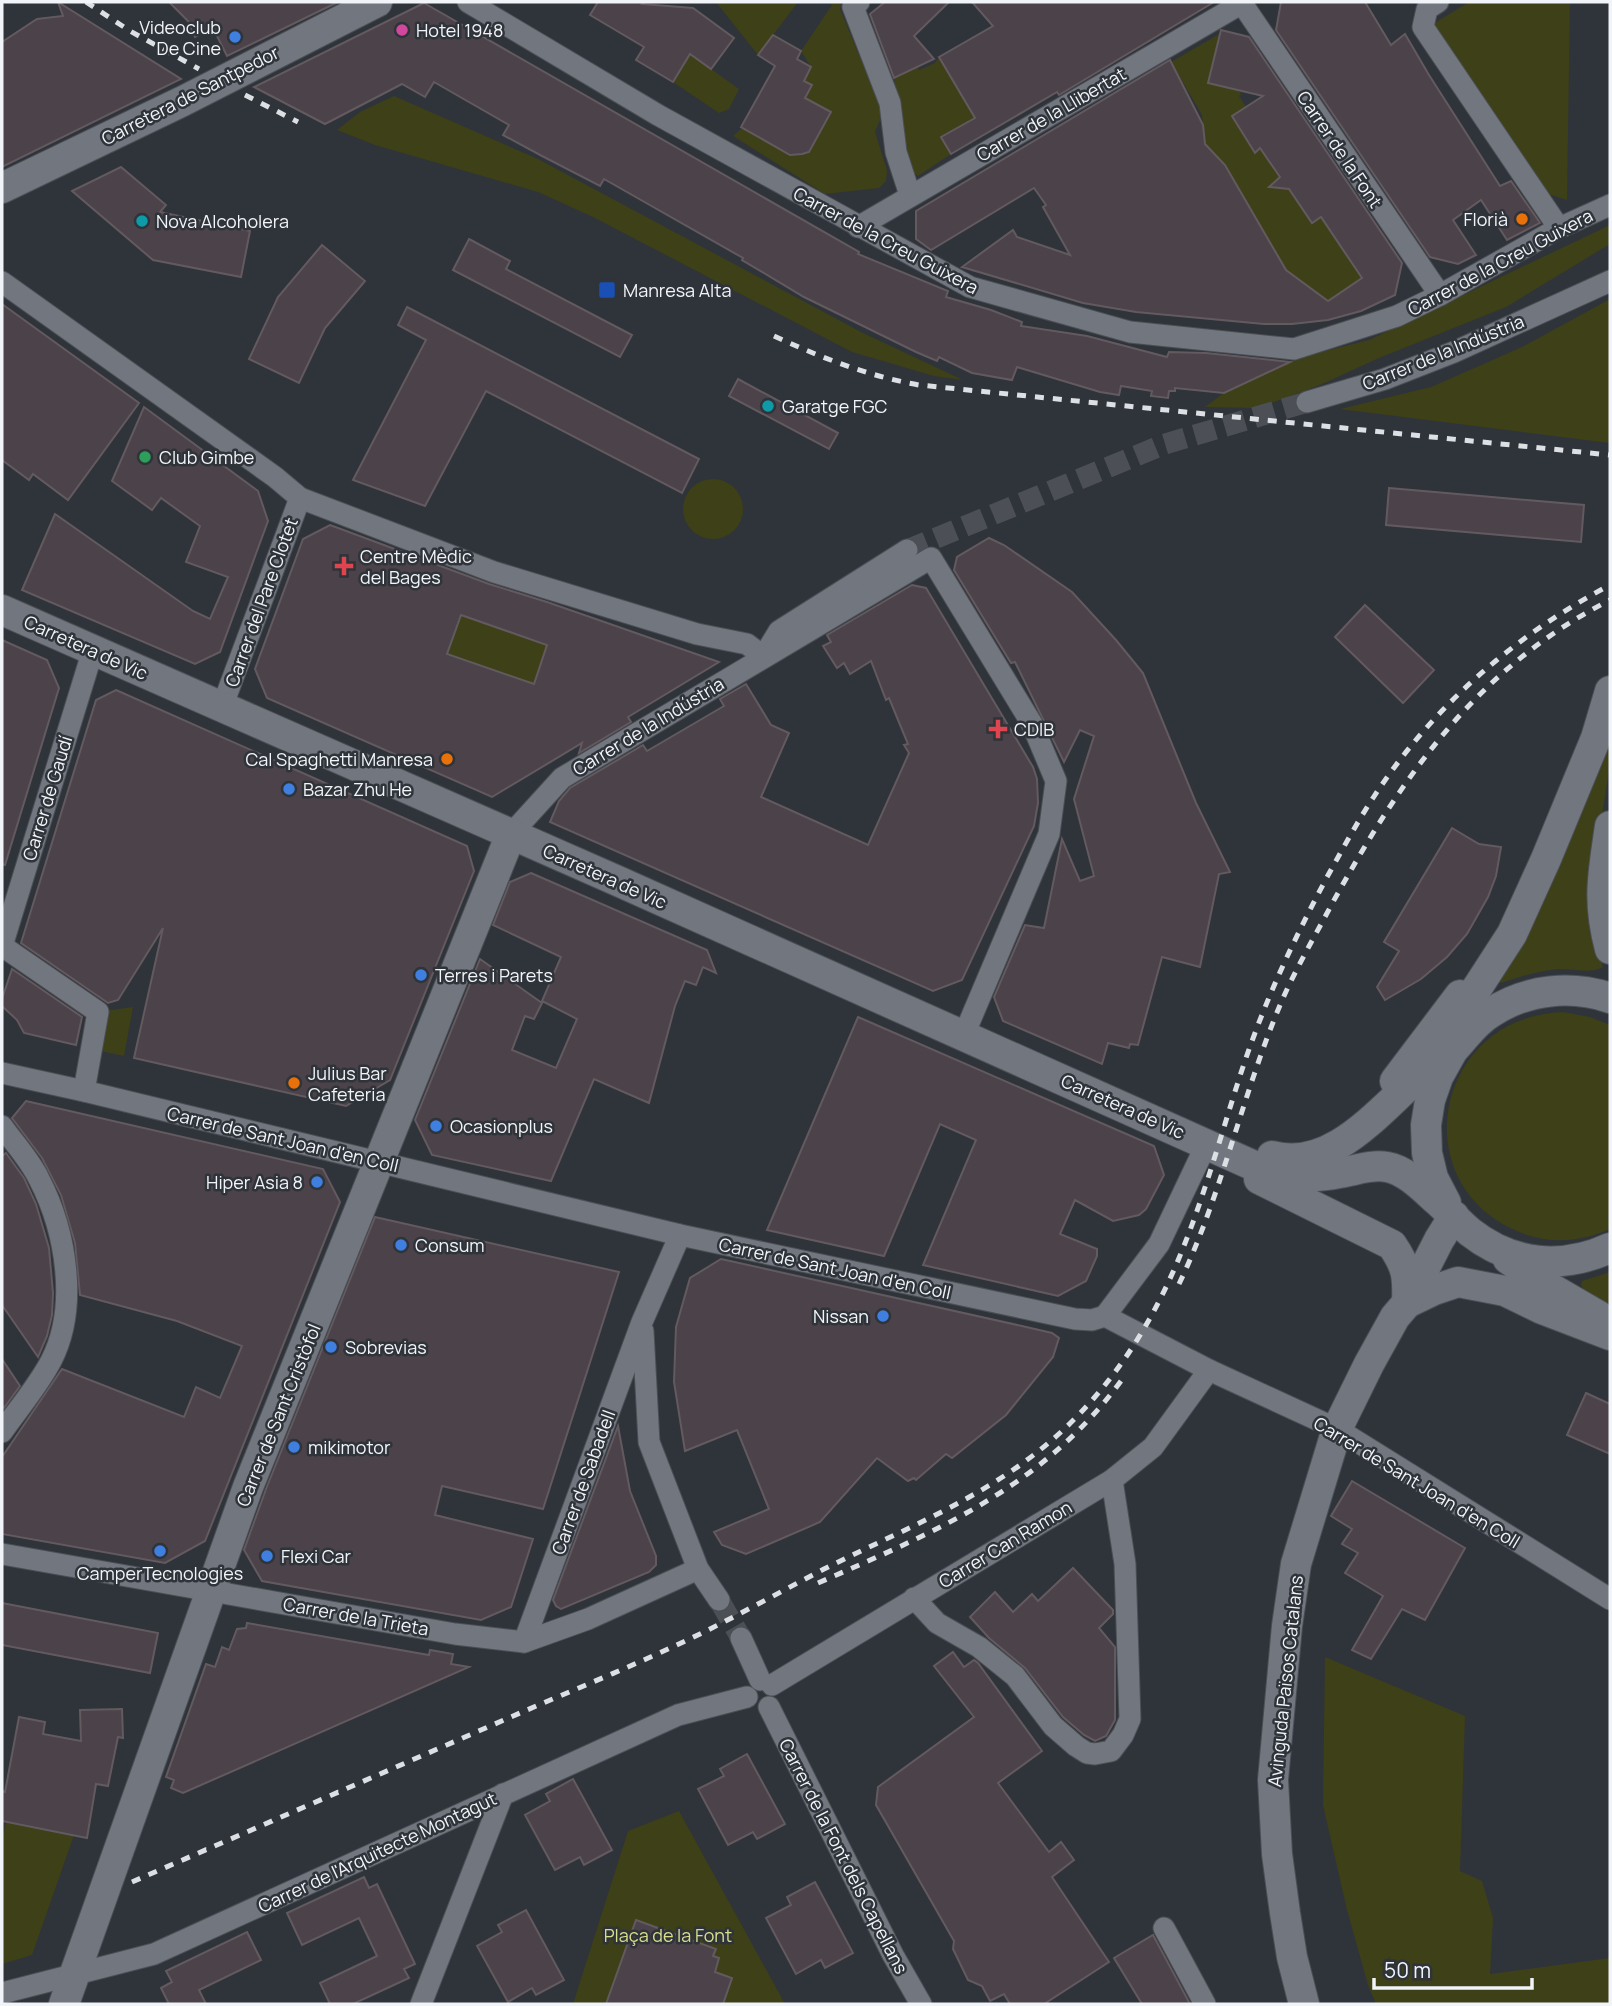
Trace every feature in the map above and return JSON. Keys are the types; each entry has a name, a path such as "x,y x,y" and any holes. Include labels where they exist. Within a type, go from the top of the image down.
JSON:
{"street":[{"name":"Carretera de Santpedor","path":"2,188 183,101 377,2"},
{"name":"Carrer de la Creu Guixera","path":"468,2 659,116 970,287 1130,332 1294,349 1397,316 1559,228 1610,205"},
{"path":"859,2 853,7 890,103 896,152 910,195"},
{"name":"Carrer de la Llibertat","path":"858,227 1243,2"},
{"name":"Carrer de la Font","path":"1243,2 1440,295"},
{"path":"1437,2 1427,9 1423,27 1559,228"},
{"name":"Carrer de la Indústria","path":"1577,295 1610,271"},
{"name":"Carrer de la Indústria","path":"1307,402 1385,379 1454,352 1610,281"},
{"path":"2,282 275,477 300,498 494,572 697,634 747,644 764,657"},
{"name":"Carrer del Pare Clotet","path":"222,707 300,498"},
{"name":"Carrer de la Indústria","path":"764,657 779,631 907,550"},
{"name":"Carrer de la Indústria","path":"511,834 562,778 931,558 1032,724 1056,780 1049,834 963,1037"},
{"name":"Carretera de Vic","path":"2,610 1207,1143"},
{"name":"Carrer de Gaudí","path":"2,946 93,650"},
{"path":"1454,1216 1433,1178 1427,1153 1426,1125 1430,1100 1438,1077 1453,1049 1465,1005 1512,934 1546,859 1595,738 1610,691"},
{"path":"1608,939 1601,897 1610,826"},
{"name":"Carrer de Sant Cristòfol","path":"64,2004 248,1487 511,834"},
{"path":"1207,1143 1281,1150 1309,1144 1338,1132 1379,1099 1443,1019 1503,927 1530,894"},
{"path":"2,946 98,1012 84,1091"},
{"path":"1251,1149 1274,1157 1300,1158 1345,1140 1373,1120 1408,1085 1453,1049 1471,1028 1511,1002 1559,990 1583,991 1610,998"},
{"name":"Carrer de Sant Joan d'en Coll","path":"2,1073 680,1235 1075,1319 1092,1320 1105,1316 1209,1370 1337,1429 1610,1599"},
{"path":"2,1126 39,1177 55,1217 68,1280 65,1313 50,1362 2,1432"},
{"path":"1207,1143 1270,1172 1294,1176 1321,1176 1373,1166 1386,1166 1399,1171 1422,1187 1467,1230 1542,1283 1610,1322"},
{"path":"1207,1143 1262,1181 1392,1245 1404,1262 1408,1277 1407,1303 1458,1282 1505,1291 1542,1309 1610,1335"},
{"path":"1105,1316 1158,1244 1207,1143"},
{"name":"Avinguda Països Catalans","path":"1304,2004 1280,1878 1273,1780 1287,1626 1296,1564 1337,1429 1389,1329 1407,1303 1454,1216"},
{"path":"680,1235 642,1322 649,1443 698,1569 719,1600"},
{"path":"1431,1259 1500,1252 1534,1261 1557,1263 1605,1252"},
{"name":"Carrer de Sabadell","path":"524,1642 642,1322"},
{"name":"Carrer Can Ramon","path":"766,1682 914,1598 1111,1480 1153,1447 1209,1370"},
{"path":"914,1598 937,1623 979,1647 1015,1676 1053,1726 1076,1746 1087,1753 1111,1751 1123,1735 1130,1719 1125,1564 1111,1480"},
{"name":"Carrer de la Trieta","path":"2,1553 455,1633 524,1642 588,1619 698,1569"},
{"path":"741,1638 766,1682 775,1698 769,1707 755,1708 747,1697 750,1685 766,1682"},
{"name":"Carrer de l'Arquitecte Montagut","path":"2,1993 154,1954 678,1715 747,1697"},
{"name":"Carrer de la Font dels Capellans","path":"769,1707 893,1955 921,2004"},
{"path":"421,2004 503,1794"},
{"path":"1164,1928 1205,2004"}],"green space":[{"path":"716,2 798,2 758,55"},
{"path":"828,2 841,2 840,9 883,113 875,132 887,170 886,181 879,188 825,194 733,136 742,128 776,147 812,86 804,81 811,67 801,51 832,5"},
{"path":"1469,2 1570,2 1567,200 1545,193 1433,24"},
{"path":"1221,33 1241,95 1239,96 1265,136 1270,163 1280,178 1273,183 1275,187 1293,177 1313,223 1322,216 1362,278 1328,301 1286,270 1225,165 1205,144 1202,115 1171,62"},
{"path":"690,54 739,89 729,109 719,113 673,82"},
{"path":"939,57 975,118 941,137 951,154 918,176 910,170 894,78 935,63"},
{"path":"394,96 538,159 863,333 963,380 934,376 852,352 593,217 538,192 375,145 337,130 360,112"},
{"path":"1610,225 1610,244 1506,307 1258,408 1205,407 1224,393 1294,360 1294,355 1317,353 1369,340"},
{"path":"1610,299 1610,443 1340,409 1431,387 1522,347"},
{"path":"707,479 719,479 738,492 743,509 741,521 730,534 719,539 707,539 688,526 683,515 683,503 696,484"},
{"path":"461,615 547,645 534,684 447,654"},
{"path":"1607,745 1610,746 1610,765 1595,859 1594,939 1603,967 1588,971 1545,971 1501,983 1496,979 1571,835"},
{"path":"133,1007 124,1056 91,1049 98,1012"},
{"path":"1563,1012 1590,1017 1610,1025 1610,1229 1579,1239 1548,1240 1527,1235 1487,1214 1461,1183 1448,1147 1448,1110 1460,1074 1484,1043 1518,1021"},
{"path":"1610,1272 1610,1305 1585,1291 1581,1285 1582,1281"},
{"path":"1325,1657 1465,1716 1460,1871 1482,1881 1493,1918 1490,1974 1610,1958 1610,2004 1376,2004 1347,1910 1323,1805"},
{"name":"Plaça de la Font","path":"679,1811 785,2004 573,2004 628,1831"},
{"path":"6,1822 74,1835 32,1955 2,1964 2,1840"}],"building":[{"path":"58,2 181,79 2,167 2,42 37,19 63,16"},
{"path":"169,2 338,2 227,56 213,28 195,37 188,21"},
{"path":"598,2 644,2 642,4 693,8 734,38 711,69 690,54 673,82 636,60 644,47 590,15"},
{"path":"885,2 949,2 914,36 934,59 894,78 870,14"},
{"path":"972,2 1214,2 1059,95 1057,92 951,154 941,137 975,118 939,57 993,26"},
{"path":"1281,2 1365,2 1391,45 1405,34 1500,186 1511,181 1540,223 1507,240 1481,200 1453,220 1476,255 1458,264 1430,257 1276,30"},
{"path":"424,3 859,252 858,254 948,291 946,297 991,310 1022,322 1021,326 1087,336 1167,357 1169,352 1206,353 1290,362 1224,393 1175,388 1175,391 1169,391 1168,398 1151,396 1152,391 1121,386 1119,395 1100,392 1017,367 1012,380 972,373 939,357 937,361 916,352 804,297 742,260 743,258 604,179 600,186 503,135 509,125 434,82 425,97 402,84 325,124 254,87"},
{"path":"1221,30 1249,37 1402,263 1395,295 1361,311 1328,320 1264,324 1136,312 1083,303 962,267 1013,230 1017,237 1070,255 1043,207 1046,205 1034,188 931,250 916,239 916,211 1170,60 1203,125 1205,144 1225,165 1286,270 1328,301 1362,278 1321,217 1312,223 1289,189 1269,187 1280,177 1260,148 1255,153 1232,116 1263,96 1208,83"},
{"path":"773,35 801,51 797,59 811,67 804,81 812,85 805,98 831,112 809,152 802,154 790,155 741,127 775,66 758,55"},
{"name":"Nova Alcoholera","path":"121,167 166,205 160,212 250,231 241,277 153,260 72,191"},
{"path":"469,239 510,261 506,269 632,335 620,357 453,270"},
{"path":"322,245 365,281 325,328 299,383 249,359 278,297"},
{"path":"2,304 139,403 68,500 33,474 29,480 2,460"},
{"path":"407,307 699,459 682,493 486,391 425,506 353,480 426,340 398,325"},
{"name":"Garatge FGC","path":"738,379 838,433 829,449 729,396"},
{"path":"144,407 258,491 268,521 220,652 195,664 22,590 55,514 193,611 210,619 228,577 186,562 200,526 161,498 152,510 112,481"},
{"path":"1389,488 1584,505 1581,542 1386,525"},
{"path":"330,525 489,584 719,662 628,717 631,722 579,753 582,743 492,797 267,698 255,669 303,539","holes":["461,615 547,645 534,684 447,654"]},
{"path":"989,538 1004,545 1072,592 1143,673 1196,803 1230,872 1219,874 1200,967 1162,957 1138,1045 1130,1044 1129,1048 1108,1043 1102,1064 1003,1021 994,997 1025,925 1044,928 1062,839 1080,881 1094,876 1074,799 1094,736 1080,730 1064,762 1015,662 1011,663 954,570 957,557"},
{"path":"912,585 926,588 1033,767 1037,779 1038,803 1034,826 962,980 933,991 550,822 559,801 570,788 643,745 647,751 724,706 720,699 746,684 771,725 789,733 761,797 868,845 909,753 904,745 908,744 889,698 886,700 871,661 850,674 844,663 837,668 823,646 831,642 827,635"},
{"path":"1365,605 1434,670 1403,703 1335,637"},
{"path":"2,640 47,660 59,688 5,865 2,864"},
{"path":"116,690 467,846 474,871 390,1080 346,1106 134,1058 163,928 118,1000 108,1003 21,943 96,700"},
{"path":"1452,828 1479,844 1501,847 1496,876 1488,897 1467,934 1447,957 1421,979 1385,1000 1377,987 1399,951 1384,942"},
{"path":"531,873 707,950 716,973 703,967 696,985 685,981 675,1006 649,1103 594,1079 551,1181 432,1155 415,1120 480,959 542,1003 534,1019 525,1016 512,1050 556,1068 577,1019 542,1001 561,957 493,925 510,882"},
{"path":"12,969 82,1017 76,1045 24,1033 17,1020 2,1006"},
{"path":"858,1017 1154,1146 1164,1175 1146,1209 1139,1215 1113,1221 1075,1200 1060,1234 1097,1249 1097,1256 1086,1281 1058,1296 923,1265 976,1140 940,1124 884,1256 767,1230"},
{"path":"26,1101 323,1169 340,1202 205,1541 165,1563 2,1534 2,1457 62,1369 184,1417 196,1387 220,1398 242,1346 177,1321 80,1295 75,1243 61,1195 42,1158 12,1118"},
{"path":"6,1153 24,1178 36,1204 49,1248 52,1315 38,1357 2,1305 2,1156"},
{"path":"375,1217 619,1272 543,1509 442,1486 435,1515 533,1539 511,1607 481,1620 262,1581 244,1550"},
{"path":"721,1259 1052,1333 1059,1338 1053,1357 1006,1415 952,1458 946,1454 916,1480 914,1478 908,1481 877,1458 820,1522 746,1554 722,1545 714,1532 769,1509 737,1430 685,1451 674,1382 676,1327 690,1278"},
{"path":"2,1359 20,1386 4,1408 2,1405"},
{"path":"1586,1393 1610,1404 1610,1454 1567,1435"},
{"path":"618,1426 630,1491 656,1556 656,1565 649,1572 561,1609 553,1600"},
{"path":"1352,1481 1465,1548 1425,1620 1402,1609 1371,1659 1352,1650 1383,1596 1345,1573 1358,1553 1342,1544 1352,1529 1331,1516"},
{"path":"1073,1568 1113,1610 1113,1614 1099,1628 1115,1647 1115,1720 1106,1736 1095,1741 1063,1717 1025,1668 989,1638 970,1617 995,1592 1013,1612 1032,1594 1038,1601"},
{"path":"2,1603 158,1633 150,1673 2,1645"},
{"path":"247,1623 429,1655 430,1650 453,1654 451,1664 469,1667 183,1793 171,1788 174,1780 166,1777 206,1664 215,1667 222,1647 229,1650 237,1629 246,1628"},
{"path":"953,1652 964,1667 974,1660 978,1663 1042,1751 998,1783 1049,1852 1061,1842 1074,1860 1052,1877 1109,1962 1044,2004 1010,2004 1004,1994 990,2001 982,1986 968,1980 953,1949 954,1941 876,1805 878,1787 974,1717 934,1666"},
{"path":"122,1709 123,1738 118,1737 108,1786 96,1784 87,1838 2,1821 2,1791 5,1792 19,1717 45,1722 43,1734 81,1741 80,1710"},
{"path":"747,1754 785,1824 757,1839 753,1832 728,1845 698,1789 724,1776 720,1769"},
{"path":"573,1779 612,1850 584,1865 580,1857 555,1870 525,1815 550,1801 546,1794"},
{"path":"364,1877 369,1888 377,1884 415,1964 404,1969 409,1978 353,2004 330,2004 320,1983 377,1956 359,1918 302,1945 287,1913"},
{"path":"815,1882 853,1953 825,1968 821,1960 796,1974 766,1918 791,1905 787,1897"},
{"path":"526,1910 564,1980 536,1995 532,1988 508,2002 477,1946 502,1932 498,1925"},
{"path":"636,1920 716,1949 713,1956 719,1958 715,1972 732,1978 723,2004 606,2004"},
{"path":"247,1932 261,1960 199,1990 206,2004 169,2004 161,1988 172,1982 166,1971"},
{"path":"1153,1935 1190,2004 1142,2004 1114,1958"}],"tunnel":[{"path":"907,550 1165,444 1307,402"},
{"path":"719,1600 741,1638"}],"railway":[{"path":"86,2 130,31 199,69"},
{"path":"245,95 298,122"},
{"path":"774,336 845,365 919,385 1610,455"},
{"path":"132,1882 704,1632 968,1498 1002,1478 1065,1429 1123,1362 1167,1286 1199,1206 1267,1001 1313,904 1373,798 1422,733 1478,676 1541,627 1610,585"},
{"path":"1179,1284 1207,1217 1253,1078 1284,996 1333,902 1387,811 1416,769 1482,692 1520,658 1563,627 1610,600"},
{"path":"818,1583 947,1524 1024,1477 1093,1415 1124,1377"}],"place":[{"name":"Hotel 1948","path":"402,30"},
{"name":"Videoclub De Cine","path":"235,37"},
{"name":"Florià","path":"1522,219"},
{"name":"Nova Alcoholera","path":"142,221"},
{"name":"Manresa Alta","path":"607,290"},
{"name":"Garatge FGC","path":"768,406"},
{"name":"Club Gimbe","path":"145,457"},
{"name":"Centre Mèdic del Bages","path":"344,566"},
{"name":"CDIB","path":"998,729"},
{"name":"Cal Spaghetti Manresa","path":"447,759"},
{"name":"Bazar Zhu He","path":"289,789"},
{"name":"Terres i Parets","path":"421,975"},
{"name":"Julius Bar Cafeteria","path":"294,1083"},
{"name":"Ocasionplus","path":"436,1126"},
{"name":"Hiper Asia 8","path":"317,1182"},
{"name":"Consum","path":"401,1245"},
{"name":"Nissan","path":"883,1316"},
{"name":"Sobrevias","path":"331,1347"},
{"name":"mikimotor","path":"294,1447"},
{"name":"CamperTecnologies","path":"160,1551"},
{"name":"Flexi Car","path":"267,1556"}]}
